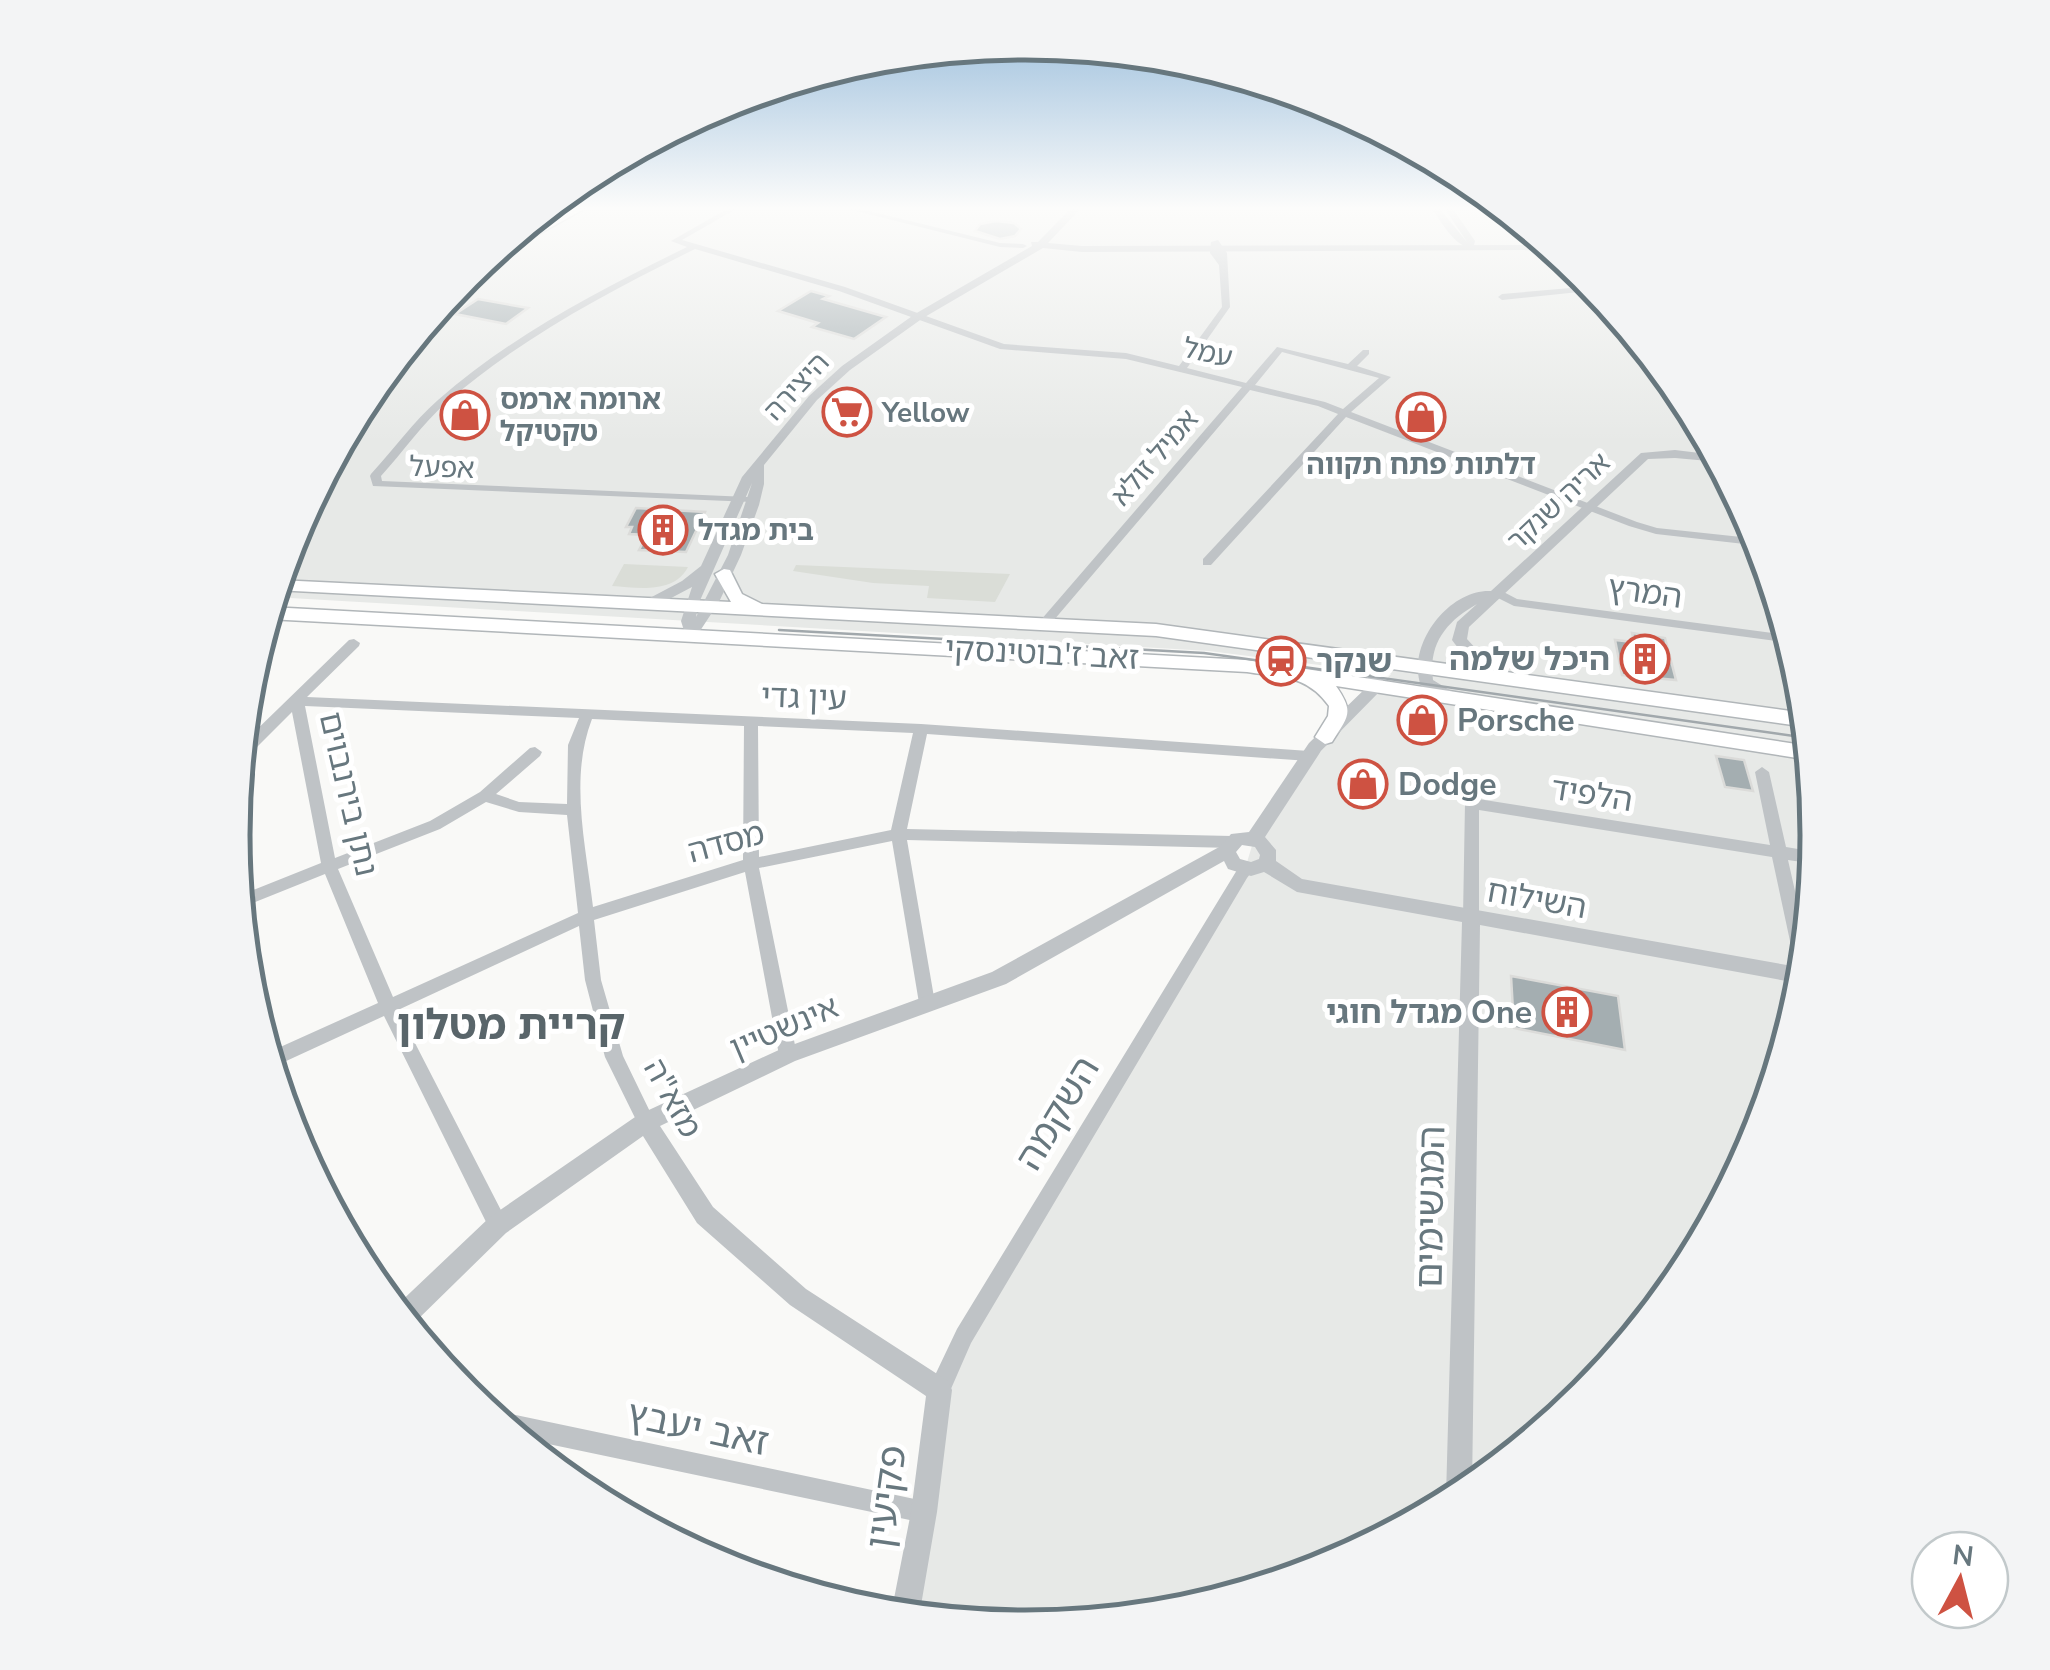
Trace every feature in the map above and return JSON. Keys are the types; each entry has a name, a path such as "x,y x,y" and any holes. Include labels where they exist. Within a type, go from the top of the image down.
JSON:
{"main road":[{"path":"717,569 740,602 782,611"},
{"name":"זאב ז'בוטינסקי","path":"291,585 1191,634 1790,718"},
{"name":"זאב ז'בוטינסקי","path":"282,616 1189,661 1795,751"},
{"path":"1304,675 1323,683 1339,706 1338,716 1324,738"}],"street":[{"name":"אפעל","path":"611,287 523,339 442,402 375,476 377,484 754,500"},
{"name":"עמל","path":"838,287 1014,349 1110,354 1249,385 1344,413 1656,530 1742,541"},
{"name":"היצירה","path":"691,634 717,569 737,500 748,478 760,468 792,421 830,381 918,316 966,287"},
{"path":"1182,369 1226,307 1226,287"},
{"path":"1502,297 1576,290"},
{"name":"אמיל זולא","path":"1044,624 1280,349 1350,367"},
{"path":"1350,367 1366,352"},
{"path":"1208,562 1344,413 1386,377 1350,367"},
{"name":"אריה שנקר","path":"1510,678 1471,656 1458,632 1496,592 1645,456 1701,457"},
{"name":"היצירה","path":"717,569 754,500 760,468"},
{"path":"651,603 717,569"},
{"name":"אריה שנקר","path":"1423,666 1430,634 1481,595 1496,592"},
{"name":"המרץ","path":"1496,592 1514,602 1775,637"},
{"path":"256,740 354,643"},
{"path":"1230,846 1254,839 1309,756 1377,686 1372,668 1353,656"},
{"path":"1423,666 1430,686 1450,698"},
{"name":"עין גדי","path":"297,700 921,729 1309,756"},
{"name":"נתן בירנבוים","path":"297,700 329,865 388,1006 498,1225"},
{"name":"מזא\"ה","path":"586,716 575,745 574,810 593,980 614,1057 646,1122 705,1215 798,1298 938,1390"},
{"path":"751,723 751,864 788,1055"},
{"path":"921,729 898,834 927,1003"},
{"path":"253,896 435,825 485,796 535,752"},
{"path":"1762,772 1794,924"},
{"path":"485,796 519,807 574,810"},
{"name":"הלפיד","path":"1471,917 1472,803 1799,855"},
{"name":"מסדה","path":"282,1055 586,916 751,864 898,834 1230,846"},
{"path":"1254,839 1268,850 1266,864"},
{"name":"השילוח","path":"1230,846 1240,867 1257,869 1266,864 1297,885 1788,970"},
{"name":"אינשטיין","path":"411,1308 498,1225 646,1122 788,1055 999,978 1230,846"},
{"name":"השקמה","path":"938,1390 964,1336 1242,874"},
{"name":"המגשימים","path":"1459,1477 1471,917"},
{"name":"פקיעין","path":"908,1600 924,1512 938,1390"},
{"name":"זאב יעבץ","path":"526,1428 924,1512"}],"shaded area":[{"path":"477,287 1573,287 1640,363 1696,448 1741,538 1774,634 1793,734 1800,835 1793,936 1774,1036 1741,1132 1720,1178 1669,1266 1608,1346 1536,1418 1456,1479 1368,1530 1322,1551 1226,1584 1126,1603 1025,1610 908,1600 924,1512 939,1390 1245,869 1254,839 1315,758 1391,674 1209,651 287,598 291,586 309,538 354,447 410,363"},
{"path":"624,564 688,567 682,576 665,585 612,586"},
{"path":"796,565 1010,574 995,602 927,598 929,586 873,583 793,571"}],"building":[{"path":"811,291 829,296 823,299 886,317 854,339 812,327 818,323 778,311"},
{"path":"478,299 528,308 506,324 455,314"},
{"name":"בית מגדל","path":"636,508 705,512 686,552 639,550 647,535 629,534 632,527 626,527"},
{"name":"היכל שלמה","path":"1632,633 1665,638 1676,680 1622,675 1615,640 1634,642"},
{"path":"1716,756 1744,760 1753,791 1725,787"},
{"name":"מגדל חוגי One","path":"1511,976 1618,996 1625,1050 1514,1028"}],"tram line":[{"path":"779,630 1204,653 1793,736"}],"place":[{"name":"Yellow","path":"847,412"},
{"name":"ארומה ארמס טקטיקל","path":"465,415"},
{"name":"דלתות פתח תקווה","path":"1421,417"},
{"name":"בית מגדל","path":"663,530"},
{"name":"היכל שלמה","path":"1645,659"},
{"name":"שנקר","path":"1281,661"},
{"name":"Porsche","path":"1422,720"},
{"name":"Dodge","path":"1363,784"},
{"name":"מגדל חוגי One","path":"1567,1012"}],"district":[{"name":"קריית מטלון","path":"511,1024"}]}
